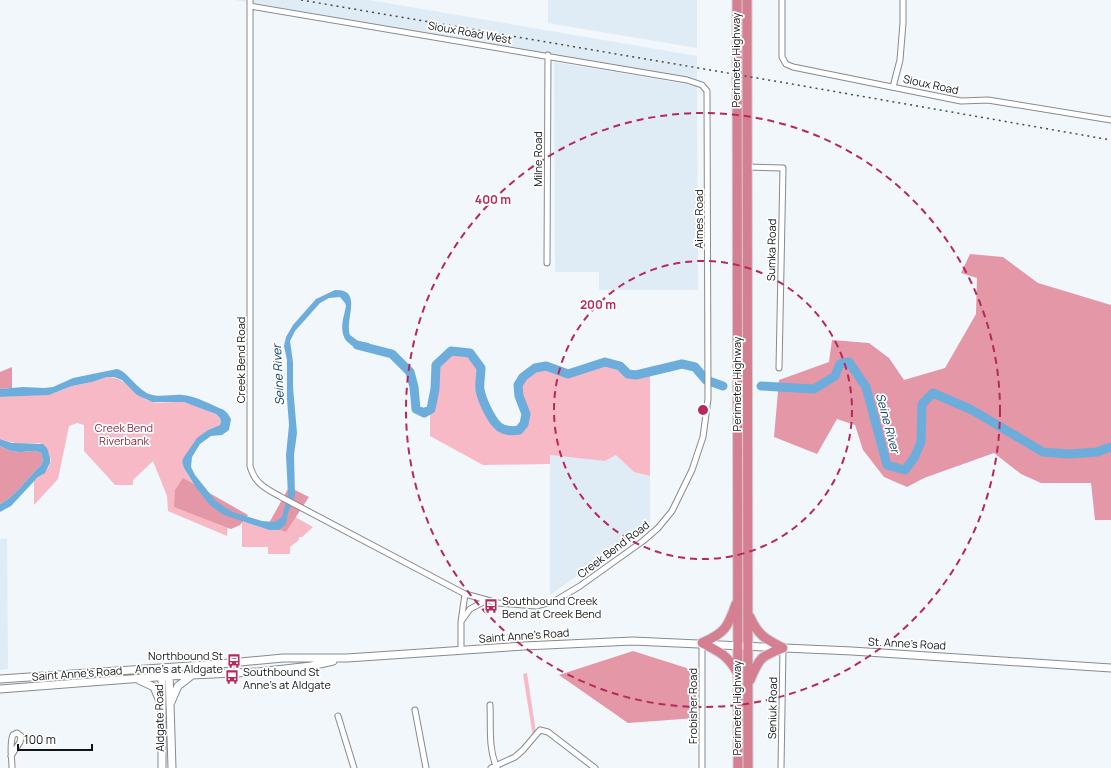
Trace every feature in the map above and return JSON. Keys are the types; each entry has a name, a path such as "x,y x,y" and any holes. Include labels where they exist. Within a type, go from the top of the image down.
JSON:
{"highway":[{"name":"Perimeter Highway","path":"737,0 738,768"},
{"name":"Perimeter Highway","path":"747,0 748,768"},
{"path":"702,643 717,636 723,631 738,597"},
{"path":"748,614 759,634 783,648"},
{"path":"702,643 716,649 731,661 738,674"},
{"path":"748,685 759,660 770,652 783,648"}],"main road":[{"name":"Saint Anne's Road","path":"0,679 165,668 283,658 347,658 624,641 702,643"},
{"name":"St. Anne's Road","path":"702,643 1111,668"},
{"name":"Saint Anne's Road","path":"0,689 169,676 278,670 311,666 347,658"},
{"name":"Aldgate Road","path":"165,668 169,676 172,768"},
{"name":"Aldgate Road","path":"162,768 161,709 162,677 165,668"},
{"path":"170,704 178,686 191,675"},
{"path":"137,679 154,687 159,696 161,709"}],"street":[{"name":"Sioux Road","path":"782,0 782,57 786,64 799,69 961,101 988,100 1111,120"},
{"path":"893,87 900,60 903,0"},
{"name":"Sioux Road West","path":"250,3 687,80"},
{"name":"Creek Bend Road","path":"250,3 250,466 256,480 263,487 465,594 498,603 536,606 555,601 580,586 643,541 658,528 672,511 692,470 703,437 708,399 708,370"},
{"name":"Milne Road","path":"547,263 548,56"},
{"name":"Aimes Road","path":"687,80 702,85 707,91 708,97 708,370"},
{"name":"Sumka Road","path":"747,167 783,168 779,368"},
{"path":"462,650 461,622 465,594"},
{"path":"461,622 470,609 487,600"},
{"name":"Frobisher Road","path":"702,643 702,768"},
{"name":"Seniuk Road","path":"781,768 783,648"},
{"path":"490,705 490,735 495,767 515,757 540,730 548,732 596,768"},
{"path":"415,710 426,768"},
{"path":"338,716 354,768"},
{"path":"12,756 12,768"}],"shaded area":[{"path":"235,0 369,0 697,56 697,79"},
{"path":"548,0 697,0 697,48 548,23"},
{"path":"554,62 697,86 698,290 599,290 599,272 555,272"},
{"path":"970,254 1003,257 1038,283 1111,305 1111,520 1095,520 1091,483 1041,483 1021,474 994,453 924,478 907,487 884,477 863,450 855,425 837,419 817,454 774,437 779,380 829,362 832,340 869,343 889,358 904,380 945,368 976,314 977,278 961,273"},
{"path":"12,367 12,388 0,389 0,372"},
{"path":"0,446 16,452 38,452 41,453 43,460 41,465 16,492 0,504"},
{"path":"550,455 605,461 617,455 634,472 650,476 650,524 550,595"},
{"path":"183,478 248,515 240,525 231,529 174,507 175,490"},
{"path":"289,487 309,497 286,532 268,525"},
{"path":"7,538 8,669 0,670 0,539"},
{"path":"633,651 696,671 696,718 628,723 559,675"}],"green space":[{"path":"465,349 473,354 477,359 480,367 481,391 497,423 506,430 511,431 517,430 524,426 524,411 518,386 525,375 536,367 545,366 565,372 572,372 598,363 607,363 613,365 626,375 635,379 650,374 650,476 634,472 616,455 605,461 550,455 550,464 483,465 430,436 430,410 433,404 434,396 434,369 439,360 445,356"},
{"name":"Creek Bend Riverbank","path":"107,377 119,379 149,401 157,403 183,402 216,414 220,418 220,425 208,430 182,461 185,470 195,485 207,499 228,517 227,536 168,511 167,496 153,461 133,480 133,485 115,485 84,451 84,425 77,423 69,426 58,479 34,505 34,481 48,469 51,461 49,453 40,443 18,444 0,439 0,397 55,393 72,386"},
{"path":"288,513 313,527 302,537 299,537 299,540 290,547 290,554 268,554 268,547 242,547 242,521 269,530"},
{"path":"527,673 536,733 533,737 523,674"}],"water":[{"path":"335,290 344,291 349,294 351,300 349,322 350,335 358,341 369,343 369,351 351,345 344,338 342,327 346,306 340,297 329,298 320,303 295,331 290,341 293,362 293,387 297,433 294,455 295,496 285,525 279,530 269,530 224,515 211,506 197,489 184,468 182,461 197,438 208,430 220,425 220,418 216,414 184,402 152,402 137,395 122,380 114,377 107,377 72,386 49,395 0,397 0,389 53,387 73,378 117,369 125,373 140,388 149,394 157,396 188,396 224,410 231,419 229,430 222,435 211,436 200,444 192,457 191,467 195,475 215,500 226,508 233,512 262,521 275,522 282,517 288,495 286,455 289,425 287,360 284,346 286,337 293,325 316,299"},
{"path":"0,439 12,443 43,444 47,448 50,463 45,473 37,478 11,506 0,512 0,504 16,492 41,465 43,460 41,453 38,452 16,452 2,447 0,446"}],"waterway":[{"name":"Seine River","path":"357,345 392,354 410,372 414,387 416,409 424,413 431,409 435,389 436,365 451,351 470,353 481,368 480,390 488,412 499,427 513,431 519,430 524,424 526,414 519,396 518,385 523,377 535,368 546,366 568,374 605,362 620,366 628,374 636,375 682,364 695,367 706,380 723,386"},
{"name":"Seine River","path":"761,386 814,389 835,376 840,364 849,362 866,387 887,465 905,470 914,458 921,442 922,404 933,393 972,410 1043,452 1069,454 1097,452 1111,447"}],"railway":[{"path":"301,0 1111,140"}],"place":[{"name":"Southbound Creek Bend at Creek Bend","path":"491,606"},
{"name":"Northbound St Anne's at Aldgate","path":"234,661"},
{"name":"Southbound St Anne's at Aldgate","path":"232,677"}]}
